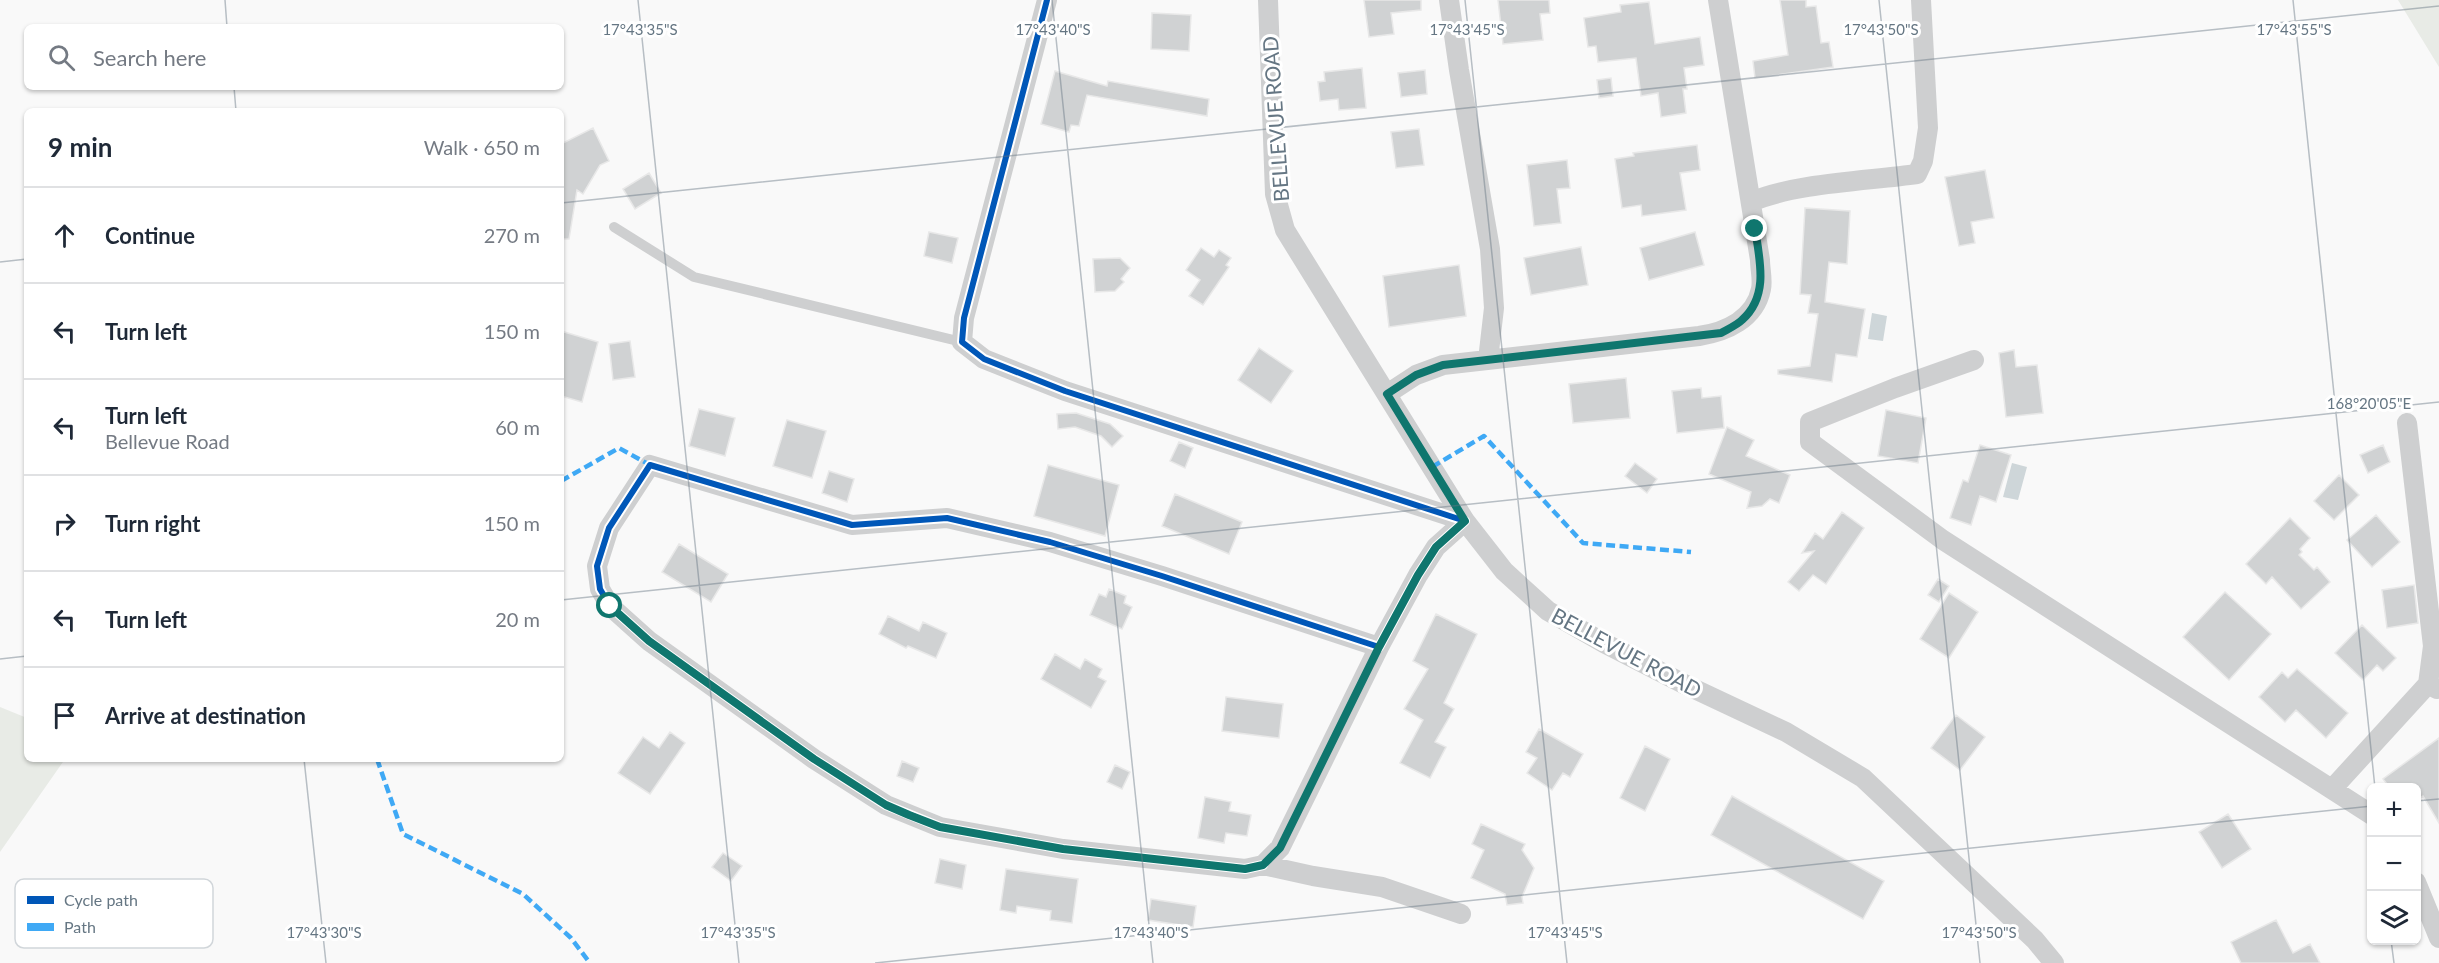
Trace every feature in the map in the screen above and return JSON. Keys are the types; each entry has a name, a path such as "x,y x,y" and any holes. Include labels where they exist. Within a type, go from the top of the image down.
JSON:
{"street":[{"path":"1047,0 964,318 962,342 984,359 1065,391 1465,521"},
{"name":"BELLEVUE ROAD","path":"1268,0 1275,194 1285,230 1465,521 1504,570 1548,611 1686,685 1786,732 1863,778 2035,940 2054,963"},
{"path":"1449,0 1490,249 1494,308 1488,360"},
{"path":"1387,394 1416,375 1443,365 1721,333 1742,321 1754,305 1761,289 1760,260 1718,0"},
{"path":"1751,202 1766,196 1809,188 1917,174 1923,161 1928,128 1921,0"},
{"path":"1974,360 1810,422 1810,442 1943,540 2367,812"},
{"path":"2332,789 2433,687 2433,646 2407,423"},
{"path":"1379,647 1050,542 947,518 852,525 650,465 609,528 597,566 600,589 610,606 649,641 814,759 886,805 940,827 1063,849 1245,869 1263,865 1382,887 1461,914"},
{"path":"1263,865 1280,848 1379,647 1418,575 1436,547 1465,521"},
{"path":"2420,891 2439,938"}],"lane":[{"path":"614,227 694,277 962,342"}],"shaded area":[{"path":"2398,0 2439,0 2439,67"},
{"path":"1872,313 1887,316 1883,341 1868,339"},
{"path":"2012,463 2027,467 2018,500 2003,497"},
{"path":"0,707 24,717 24,762 63,762 0,852"}],"building":[{"path":"1364,0 1421,0 1421,10 1391,13 1394,34 1369,37"},
{"path":"1498,0 1549,0 1550,13 1540,14 1543,40 1503,44"},
{"path":"1780,0 1806,0 1806,7 1816,6 1821,43 1829,42 1833,67 1755,78 1753,61 1788,55"},
{"path":"1649,2 1655,44 1700,37 1704,65 1684,68 1687,89 1683,89 1686,113 1661,117 1658,93 1641,96 1636,58 1598,62 1596,46 1588,47 1584,18 1621,12 1620,5"},
{"path":"1152,13 1191,15 1189,51 1151,49"},
{"path":"1362,68 1366,108 1339,110 1338,99 1320,101 1318,82 1325,81 1324,72"},
{"path":"1425,70 1427,94 1401,97 1398,73"},
{"path":"1055,71 1107,86 1108,81 1209,99 1207,116 1087,95 1079,126 1071,125 1069,132 1041,124"},
{"path":"1611,78 1613,96 1599,98 1597,80"},
{"path":"593,128 609,161 600,165 583,194 577,190 569,239 564,239 564,142"},
{"path":"1419,129 1424,165 1396,168 1391,132"},
{"path":"1697,145 1700,170 1680,173 1686,210 1642,216 1641,205 1622,208 1615,159 1634,156 1633,153"},
{"path":"1567,160 1570,188 1557,189 1561,223 1534,226 1527,165"},
{"path":"1985,170 1994,218 1971,222 1975,243 1959,246 1945,177"},
{"path":"649,173 661,193 635,209 623,189"},
{"path":"1805,208 1850,211 1847,264 1829,262 1825,302 1865,309 1857,357 1836,354 1832,382 1778,374 1778,370 1810,366 1818,314 1808,313 1811,295 1800,294"},
{"path":"929,232 958,238 952,263 924,256"},
{"path":"1695,232 1704,265 1649,280 1640,248"},
{"path":"1581,247 1588,285 1531,295 1524,258"},
{"path":"1201,248 1214,257 1219,250 1231,258 1226,265 1229,267 1203,305 1189,296 1200,280 1186,270"},
{"path":"1120,258 1130,268 1121,279 1124,282 1115,291 1095,292 1093,259"},
{"path":"1459,265 1466,316 1389,327 1383,276"},
{"path":"564,332 598,342 582,402 564,397"},
{"path":"630,341 635,377 613,380 609,344"},
{"path":"1259,348 1293,371 1271,403 1238,380"},
{"path":"2014,350 2016,367 2037,365 2043,413 2006,417 1999,353"},
{"path":"1626,378 1630,418 1573,423 1569,384"},
{"path":"1701,388 1702,398 1721,396 1724,428 1677,433 1672,391"},
{"path":"699,409 735,418 725,456 689,446"},
{"path":"1886,410 1926,418 1918,463 1878,456"},
{"path":"1076,413 1110,424 1123,436 1112,447 1101,436 1075,427 1058,429 1057,414"},
{"path":"787,420 826,431 812,478 773,466"},
{"path":"1727,427 1754,440 1746,456 1790,475 1779,503 1770,499 1762,506 1747,508 1751,492 1709,474"},
{"path":"1179,442 1193,448 1185,468 1170,461"},
{"path":"1980,445 2011,455 1996,502 1980,496 1971,525 1950,518 1963,480 1968,482"},
{"path":"2383,445 2390,462 2368,473 2360,455"},
{"path":"1635,463 1657,479 1647,493 1625,476"},
{"path":"1048,465 1119,485 1105,536 1034,516"},
{"path":"829,471 854,479 847,502 822,493"},
{"path":"2339,475 2359,495 2334,520 2314,501"},
{"path":"1175,494 1242,522 1229,554 1162,526"},
{"path":"1842,512 1864,528 1826,584 1813,575 1799,591 1788,582 1814,551 1802,553 1815,533 1823,539"},
{"path":"2376,515 2400,542 2372,567 2347,540"},
{"path":"2290,518 2310,538 2300,549 2302,552 2299,555 2314,570 2317,567 2330,582 2301,609 2272,577 2266,584 2246,564"},
{"path":"679,544 728,574 711,602 662,572"},
{"path":"1938,579 1949,586 1939,602 1928,595"},
{"path":"2414,585 2418,623 2387,628 2382,590"},
{"path":"1109,589 1126,596 1124,603 1132,607 1122,629 1090,615 1099,594 1106,597"},
{"path":"2225,592 2271,634 2229,680 2183,637"},
{"path":"1949,593 1978,612 1949,658 1920,639"},
{"path":"1436,614 1477,634 1444,703 1454,709 1435,742 1446,747 1430,778 1400,763 1423,720 1404,709 1428,669 1413,661"},
{"path":"888,616 919,631 923,622 947,633 936,658 908,646 906,648 879,634"},
{"path":"2362,625 2396,658 2383,671 2377,665 2363,680 2335,653"},
{"path":"1055,654 1080,669 1085,659 1102,669 1098,677 1106,681 1091,708 1041,679"},
{"path":"2297,669 2348,713 2326,738 2296,710 2285,722 2259,697 2282,672 2288,678"},
{"path":"1226,697 1283,704 1279,738 1222,731"},
{"path":"1956,715 1985,737 1960,770 1931,748"},
{"path":"1539,729 1583,754 1570,777 1563,773 1552,790 1527,773 1537,758 1526,752"},
{"path":"670,732 685,743 650,794 618,773 643,737 659,748"},
{"path":"2439,738 2439,823 2423,796 2421,797 2421,783 2386,783 2383,779"},
{"path":"1645,746 1670,759 1645,811 1620,798"},
{"path":"902,761 919,768 913,782 897,776"},
{"path":"1115,765 1130,772 1122,789 1107,782"},
{"path":"1732,796 1884,881 1863,919 1711,835"},
{"path":"1205,797 1231,802 1229,811 1251,815 1247,836 1226,833 1224,843 1198,838"},
{"path":"2228,814 2251,849 2222,868 2199,832"},
{"path":"1481,824 1525,844 1522,850 1534,868 1522,897 1523,903 1507,905 1505,894 1471,878 1484,850 1472,844"},
{"path":"723,853 742,866 731,881 712,867"},
{"path":"940,859 966,865 962,889 935,883"},
{"path":"1006,869 1078,879 1072,923 1050,920 1051,911 1017,906 1016,913 1000,910"},
{"path":"1151,899 1196,906 1193,927 1148,920"},
{"path":"2276,920 2293,953 2310,944 2320,963 2241,963 2231,942"}],"marked path":[{"path":"1432,467 1484,436 1583,543 1691,552"},
{"path":"564,479 619,448 650,465"},
{"path":"378,762 403,834 523,894 571,938 590,963"}],"cycle path":[{"path":"1047,0 964,318 962,342 984,359 1065,391 1465,521 1436,547 1379,647 1050,542 947,518 852,525 650,465 609,528 597,566 600,589 610,606 649,641 814,759 886,805 940,827 1063,849 1245,869 1263,865"}],"route":[{"path":"610,606 649,641 814,759 886,805 909,815 940,827 1063,849 1245,869 1263,865 1280,848 1379,647 1418,575 1436,547 1465,521 1387,394 1416,375 1443,365 1721,333 1742,321 1754,305 1761,289 1760,260 1755,229"}]}
